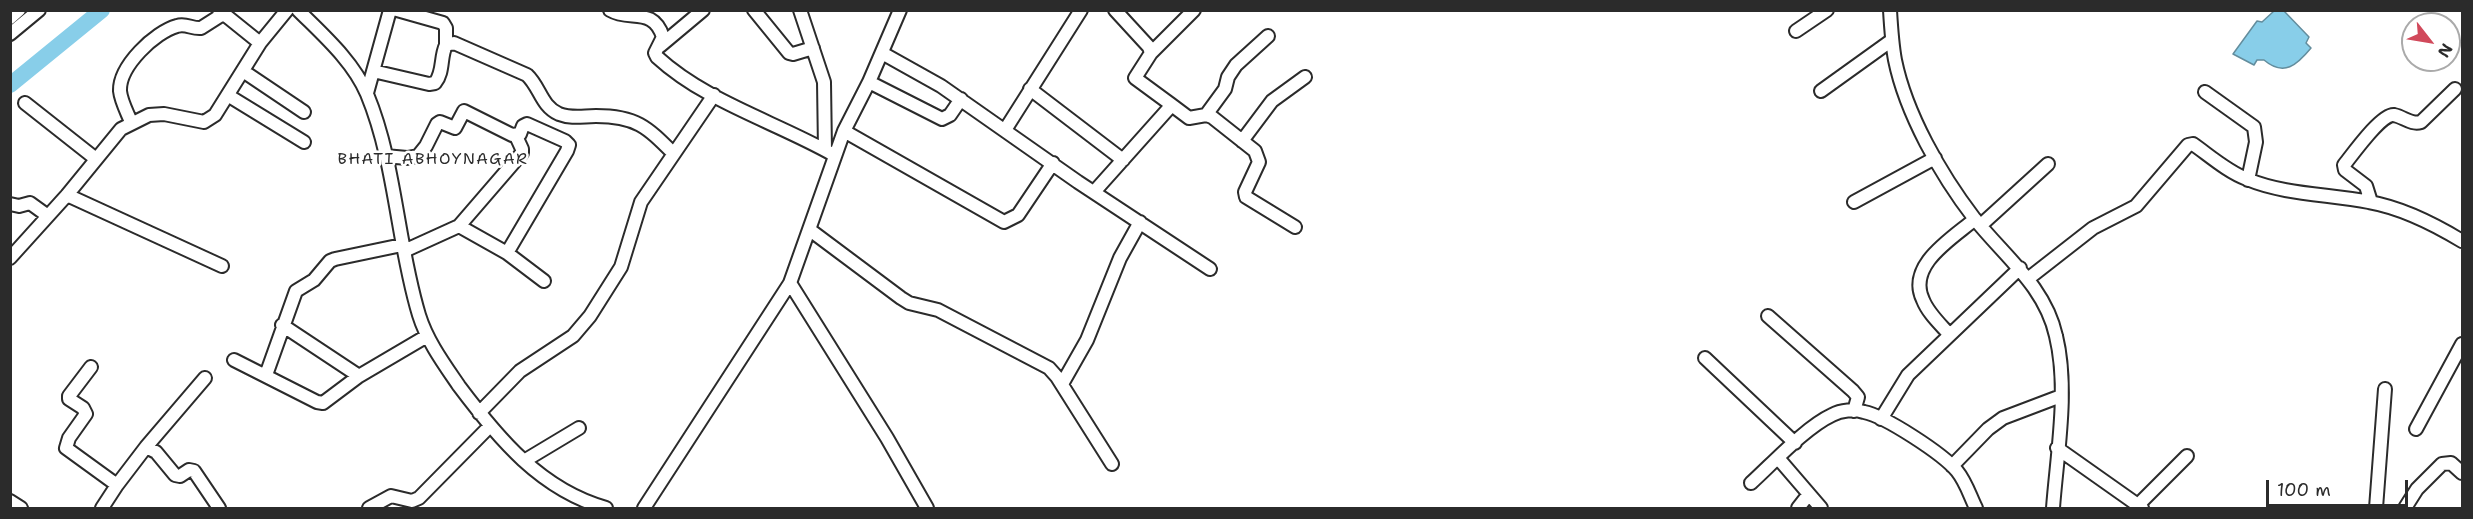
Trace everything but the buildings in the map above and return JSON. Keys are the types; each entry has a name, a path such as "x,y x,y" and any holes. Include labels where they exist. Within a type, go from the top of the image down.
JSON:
{"street":[{"path":"10,18 19,10"},
{"path":"10,34 39,10"},
{"path":"10,258 67,195 121,129 131,122 149,115 164,114 204,122 215,115 229,96 260,43 287,10"},
{"path":"298,10 347,62 366,93 385,156 419,316 442,362 490,426 524,461 548,482 570,495 606,508"},
{"path":"366,93 390,10"},
{"path":"373,71 429,84 435,83 440,78 446,45 444,17 397,10"},
{"path":"610,10 622,15 644,13 662,32 662,41 655,53 660,60 714,95 830,152"},
{"path":"657,48 703,10"},
{"path":"754,10 789,52 793,54 813,48"},
{"path":"830,152 844,131 869,82 900,10"},
{"path":"1005,130 1081,10"},
{"path":"1115,10 1149,47 1151,53"},
{"path":"1194,10 1151,53 1135,78 1190,118 1206,115 1218,122 1255,152 1259,162 1245,192 1246,196 1294,227"},
{"path":"1796,31 1827,10"},
{"path":"1890,10 1892,40 1902,86 1935,158 1953,189 1978,222 2029,278 2044,304 2056,335 2061,396 2053,508"},
{"path":"131,122 120,88 130,62 153,41 172,28 184,25 201,28 221,12 260,43"},
{"path":"641,508 790,283 810,230 830,152 824,82 803,12"},
{"path":"1206,115 1225,89 1228,77 1236,65 1268,36"},
{"path":"1821,90 1892,40"},
{"path":"446,45 454,43 527,75 543,101 560,114 634,121 651,131 673,153"},
{"path":"882,53 961,99 1094,192 1210,269"},
{"path":"243,71 304,112"},
{"path":"1242,141 1272,101 1305,77"},
{"path":"869,82 942,119 950,115 961,99"},
{"path":"1030,89 1122,160"},
{"path":"2371,202 2366,186 2345,170 2344,165 2384,118 2394,115 2416,123 2421,122 2455,89"},
{"path":"2205,92 2254,127 2256,142 2248,180"},
{"path":"479,412 520,371 559,347 573,336 591,316 621,267 641,202 714,95"},
{"path":"229,96 304,142"},
{"path":"25,103 96,159"},
{"path":"1094,192 1168,110 1169,103"},
{"path":"266,375 296,291 315,280 330,261 403,248 459,226 522,153 516,136 464,111 455,128 440,122 437,124 418,156 406,158 385,156"},
{"path":"507,254 567,151 568,145 565,141 527,124 516,136"},
{"path":"844,131 1004,222 1018,215 1053,163"},
{"path":"2029,278 2093,228 2136,206 2188,145 2193,144 2248,180 2284,189 2371,202 2412,215 2463,241"},
{"path":"1854,202 1935,158"},
{"path":"1949,334 1924,303 1920,293 1919,282 1926,263 2048,164"},
{"path":"67,195 222,266"},
{"path":"10,204 19,206 30,203 48,216"},
{"path":"1062,384 1088,340 1119,258 1140,222"},
{"path":"459,226 465,227 507,254 544,281"},
{"path":"810,230 909,303 938,310 1049,368 1062,384 1112,464"},
{"path":"1881,419 1908,375 2020,268"},
{"path":"790,283 893,448 927,508"},
{"path":"1768,316 1853,391 1858,397 1854,411"},
{"path":"282,325 359,376"},
{"path":"234,360 323,403 359,376 427,336"},
{"path":"2416,429 2463,344"},
{"path":"1705,358 1795,443"},
{"path":"91,368 69,396 69,399 83,408 86,414 69,438 66,448 117,484"},
{"path":"102,508 117,484 146,447 205,378"},
{"path":"2376,508 2385,389"},
{"path":"1952,466 1988,429 2003,418 2061,396"},
{"path":"1751,483 1795,443 1832,415 1854,411 1864,412 1903,431 1952,466 1963,479 1976,508"},
{"path":"369,508 391,496 412,501 419,498 490,426"},
{"path":"524,461 579,428"},
{"path":"146,447 156,452 175,475 180,477 189,470 194,471 216,503 226,508"},
{"path":"2057,448 2140,507 2187,456"},
{"path":"1778,458 1821,508"},
{"path":"2405,508 2417,489 2442,464 2451,463 2463,473"},
{"path":"1798,508 1809,494"},
{"path":"404,498 413,508"},
{"path":"10,501 21,508"}],"water":[{"path":"2274,11 2284,11 2309,37 2306,43 2311,48 2306,54 2290,67 2278,68 2264,60 2257,60 2254,65 2233,54 2257,21 2262,22"}],"waterway":[{"path":"10,85 102,10"}],"district":[{"name":"BHATI ABHOYNAGAR","path":"433,160"}]}
